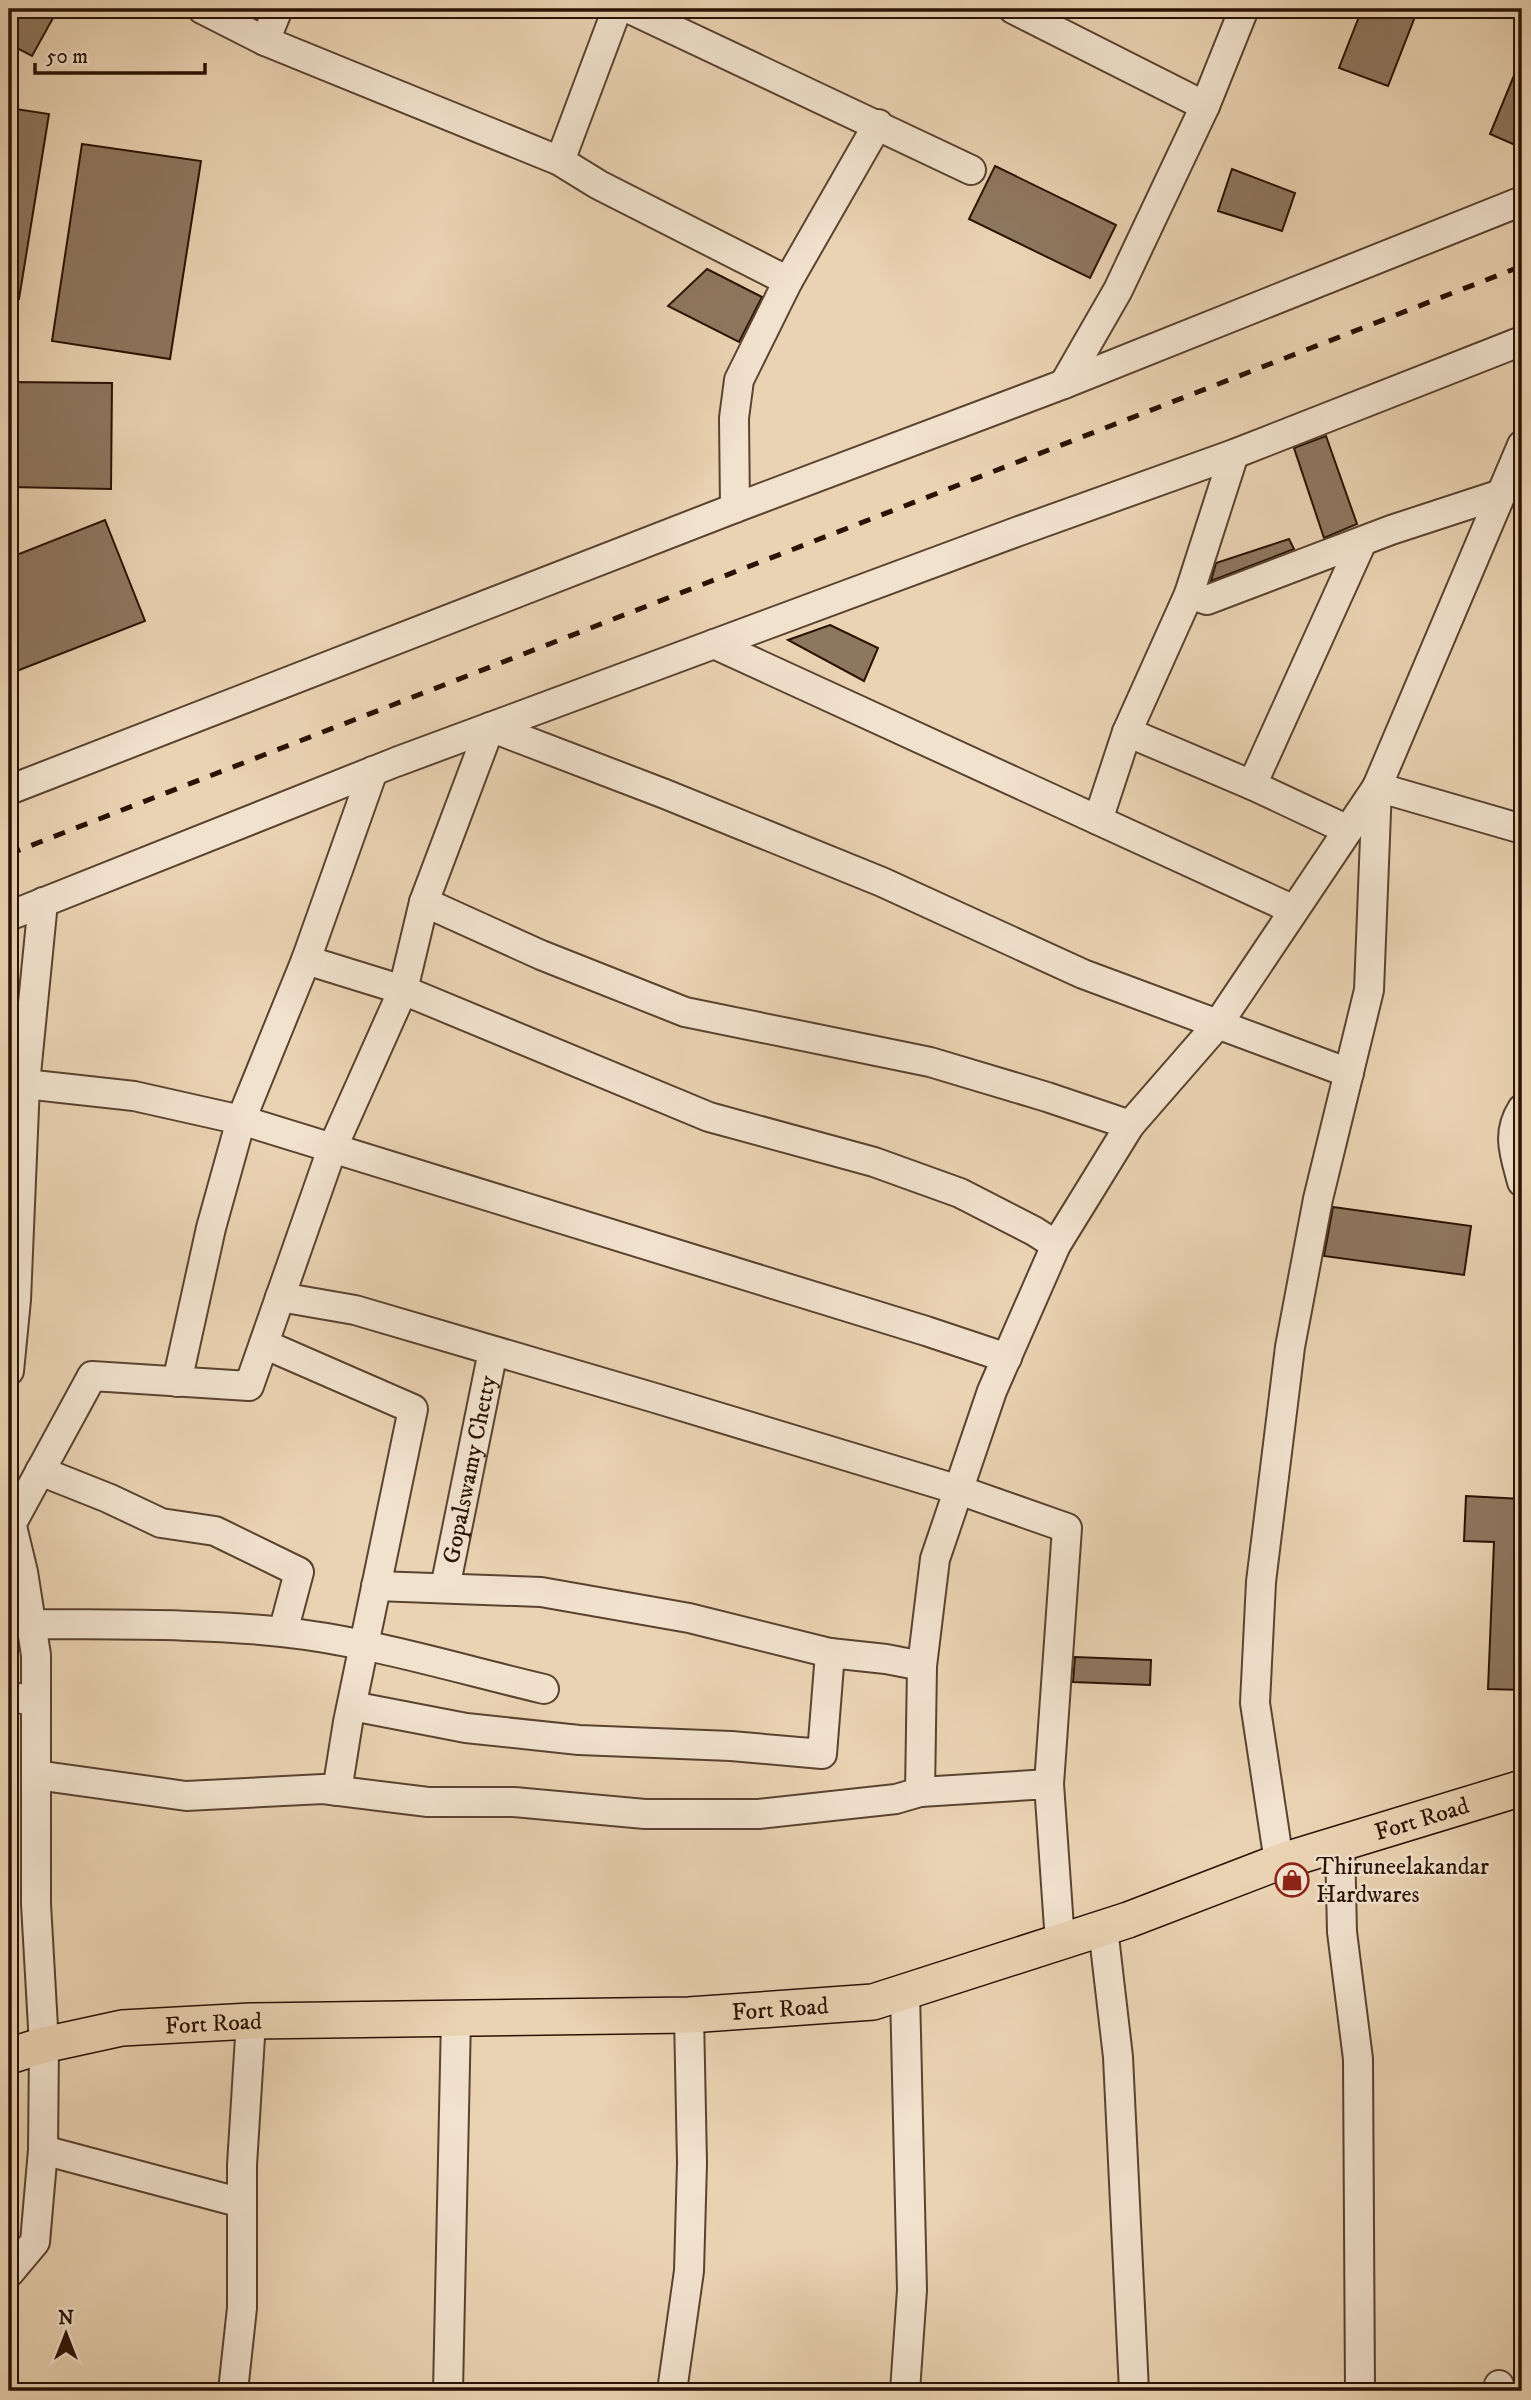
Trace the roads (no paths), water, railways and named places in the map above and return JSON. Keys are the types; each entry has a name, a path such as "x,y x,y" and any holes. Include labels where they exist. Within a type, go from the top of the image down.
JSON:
{"main road":[{"name":"Fort Road","path":"9,2056 44,2045 122,2028 251,2021 689,2015 873,2002 1103,1928 1279,1862 1522,1788"}],"street":[{"path":"202,9 265,41 560,161 599,185 788,281"},
{"path":"265,41 278,9"},
{"path":"560,161 617,9"},
{"path":"630,9 971,170"},
{"path":"1013,9 1205,106"},
{"path":"1064,384 1118,290 1205,106 1244,9"},
{"path":"735,508 734,418 739,380 788,281 878,124"},
{"path":"9,790 735,508 1064,384 1522,201"},
{"path":"9,916 373,771 1234,454 1522,341"},
{"path":"920,1791 922,1666 935,1559 992,1391 1056,1245 1130,1125 1218,1024 1377,787 1522,445"},
{"path":"1098,820 1127,732 1189,594 1234,454"},
{"path":"1189,594 1207,600 1362,541 1501,495"},
{"path":"1252,785 1362,541"},
{"path":"714,644 1294,910"},
{"path":"9,2273 35,2242 43,2150 44,2045 36,1905 36,1774 22,1699 36,1654 23,1572 10,1520 92,1376 249,1386 332,1149 403,990 424,902 490,727"},
{"path":"490,727 882,882 1083,974 1349,1073"},
{"path":"1127,732 1252,785 1348,830"},
{"path":"177,1382 211,1228 241,1120 306,960 373,771"},
{"path":"1377,787 1522,829"},
{"path":"1279,1862 1255,1703 1261,1582 1290,1347 1318,1199 1369,990 1377,787"},
{"path":"9,1371 16,1300 17,1087 43,902"},
{"path":"424,902 541,955 685,1012 930,1062 1130,1125"},
{"path":"306,960 403,990 709,1117 874,1162 960,1194 1056,1245"},
{"path":"17,1087 134,1096 241,1120 1007,1358"},
{"path":"1522,1109 1514,1122 1513,1146 1522,1182"},
{"path":"280,1297 355,1310 959,1490 1067,1528 1049,1784 1060,1942"},
{"path":"264,1344 413,1409 337,1791"},
{"name":"Gopalswamy Chetty","path":"445,1588 494,1351"},
{"path":"40,1471 161,1523 215,1531 299,1572 283,1632"},
{"path":"376,1586 541,1592 689,1618 830,1653 922,1666"},
{"path":"31,1624 161,1626 283,1632 364,1646 544,1689"},
{"path":"352,1706 466,1728 579,1740 731,1746 822,1754 830,1653"},
{"path":"36,1774 186,1796 323,1789 428,1802 514,1802 645,1814 759,1814 896,1799 920,1791 1049,1784"},
{"path":"1340,1843 1342,1932 1358,2059 1360,2391"},
{"path":"1103,1928 1118,2057 1134,2391"},
{"path":"905,1992 912,2290 905,2391"},
{"path":"672,2391 689,2271 692,2163 689,2015"},
{"path":"448,2391 456,2018"},
{"path":"233,2391 242,2308 242,2165 251,2021"},
{"path":"43,2150 242,2203"}],"railway":[{"path":"9,854 1522,266"}],"place":[{"name":"Thiruneelakandar Hardwares","path":"1292,1880"}]}
